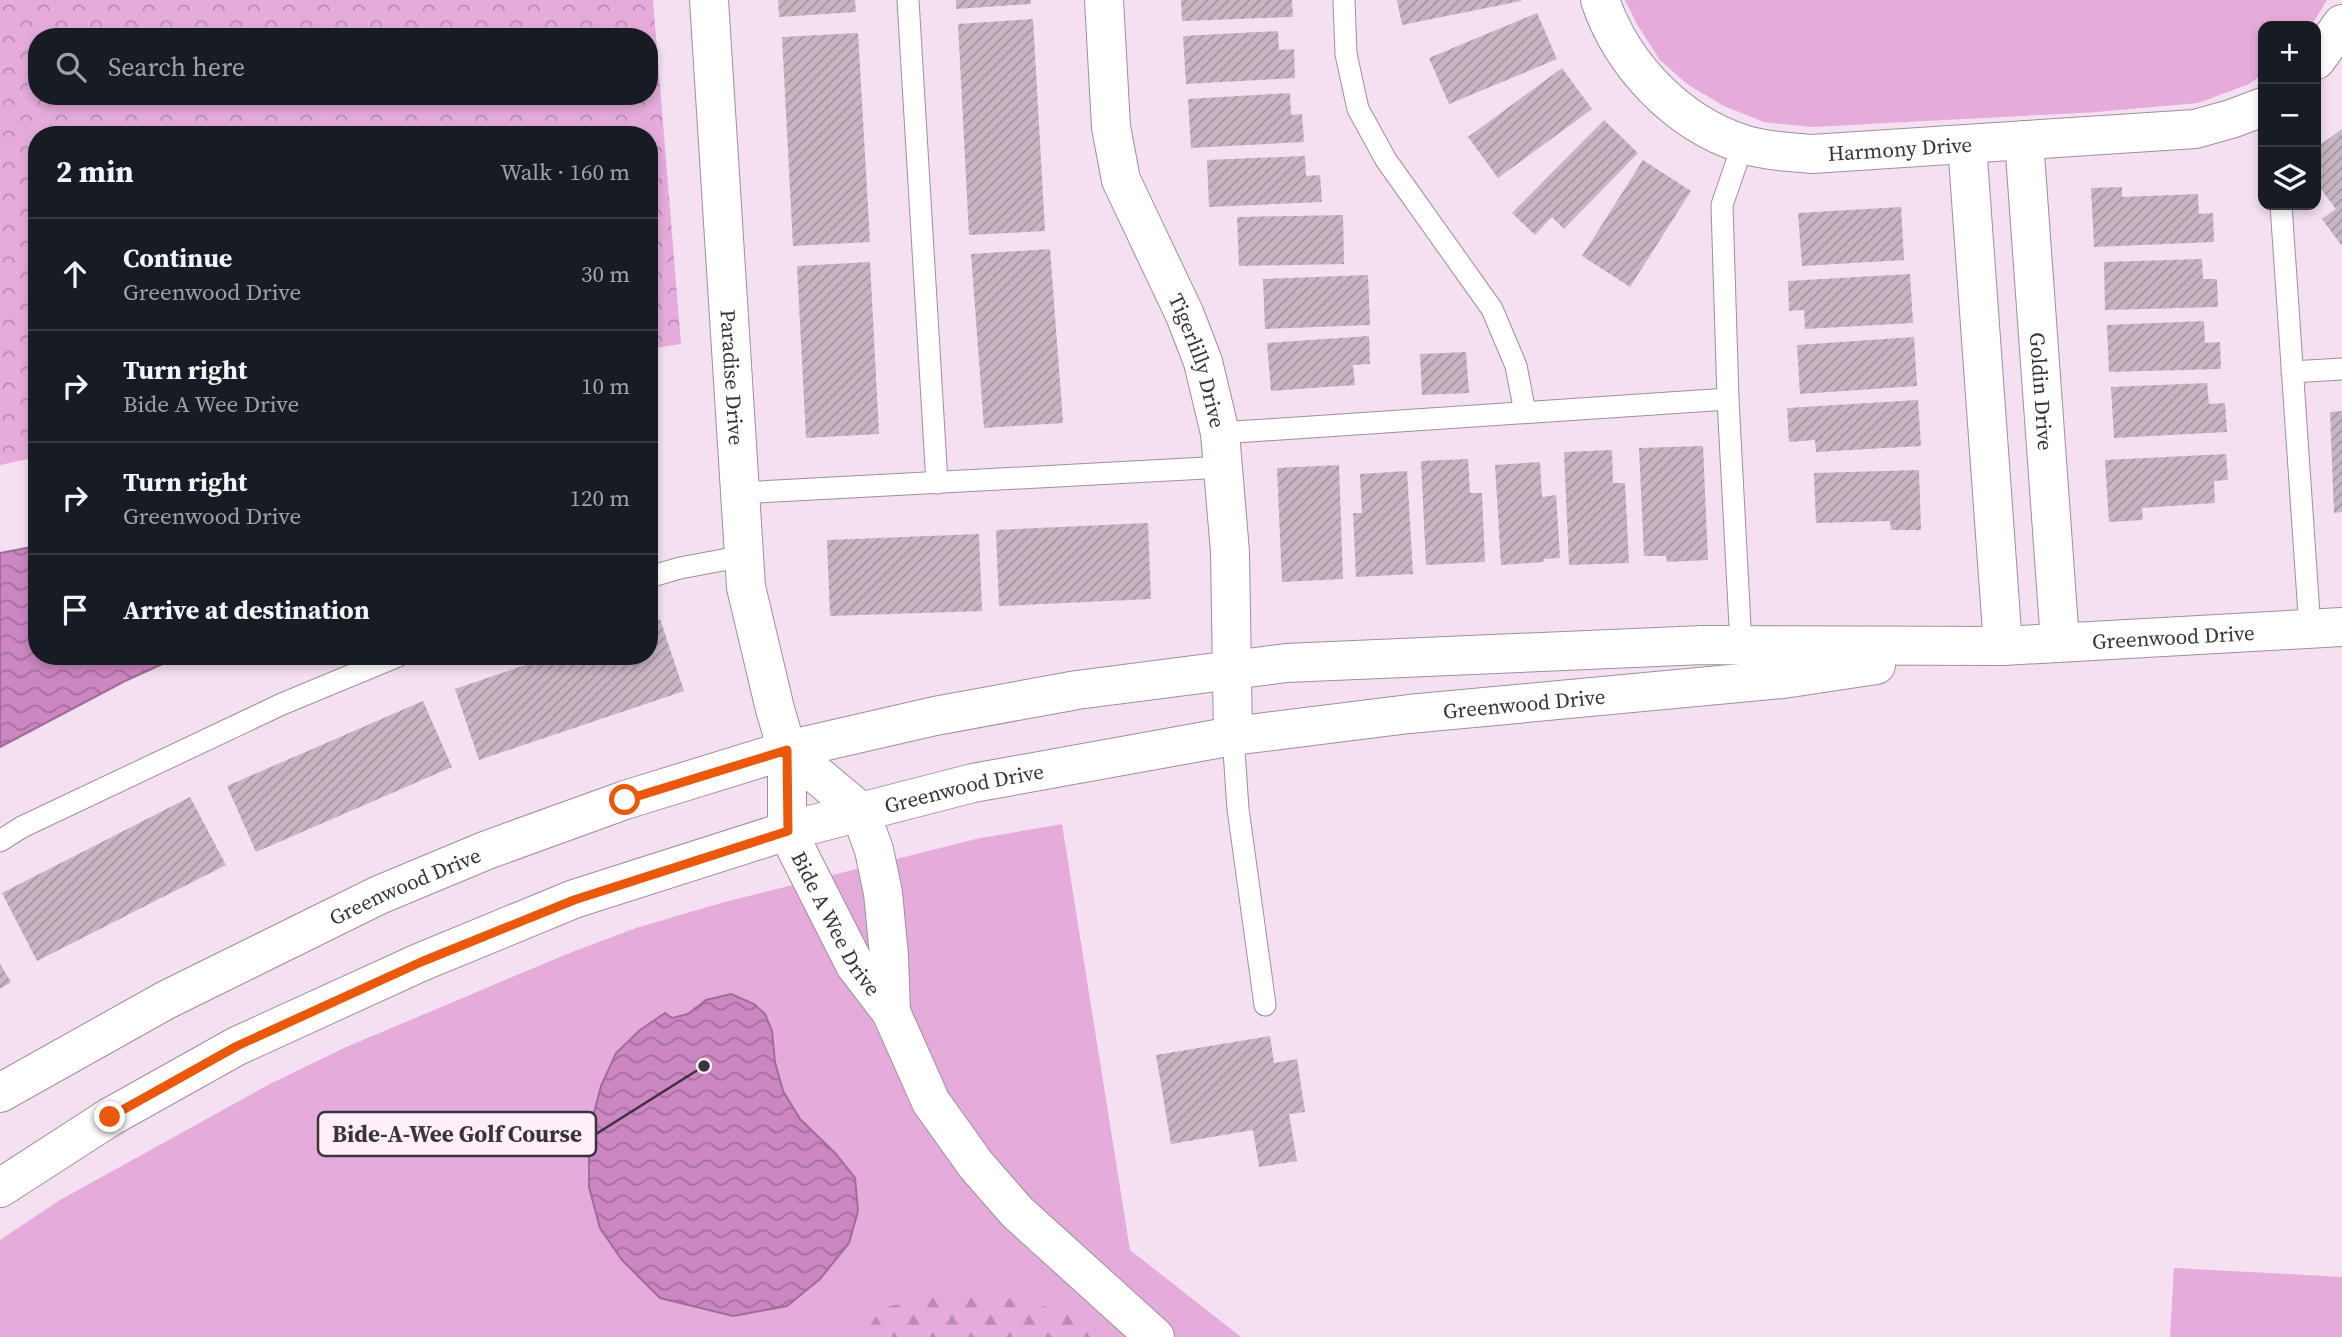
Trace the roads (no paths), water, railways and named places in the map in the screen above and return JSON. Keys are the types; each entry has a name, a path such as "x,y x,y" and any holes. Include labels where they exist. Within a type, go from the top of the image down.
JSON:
{"street":[{"name":"Paradise Drive","path":"709,0 746,587 787,750"},
{"name":"Tigerlilly Drive","path":"1104,0 1111,127 1121,180 1185,315 1203,362 1222,450 1230,552 1233,736"},
{"name":"Harmony Drive","path":"1600,0 1624,50 1671,105 1708,128 1743,144 1812,154 2195,130 2258,109"},
{"path":"2321,53 2342,24"},
{"name":"Goldin Drive","path":"2024,140 2060,642"},
{"path":"1967,144 2003,646"},
{"name":"Greenwood Drive","path":"0,1093 166,1000 379,895 487,850 625,800 787,750 935,716 1065,692 1286,663 1741,645 2003,646 2326,628"},
{"name":"Greenwood Drive","path":"0,1188 110,1117 237,1046 421,962 574,900 788,831 860,811 973,783 1233,736 1409,714 1783,679 2003,646"},
{"path":"787,750 860,811"},
{"name":"Bide A Wee Drive","path":"787,750 788,831 855,965 891,1012 930,1102 976,1165 1017,1212 1154,1337"},
{"name":"Bide A Wee Drive","path":"860,811 874,850 883,893 891,1012"}],"lane":[{"path":"908,0 937,482"},
{"path":"1344,0 1346,54 1357,109 1386,160 1492,309 1516,366 1525,412"},
{"path":"1741,645 1728,399 1722,205 1743,144"},
{"path":"2281,210 2292,372 2326,628"},
{"path":"2292,372 2342,369"},
{"path":"740,493 937,482 1525,412 1728,399"},
{"path":"658,574 744,556"},
{"path":"0,841 22,827 282,704 376,665"},
{"path":"1233,736 1238,810 1265,1005"}],"water":[{"path":"28,548 28,665 160,665 0,747 0,553"},
{"path":"731,994 754,1004 765,1014 772,1031 775,1062 783,1091 800,1119 835,1153 855,1178 858,1211 849,1243 820,1279 787,1306 733,1316 660,1298 622,1260 600,1228 589,1187 589,1132 601,1086 616,1053 640,1030 665,1013 672,1018 688,1014 706,1000"}],"place":[{"name":"Bide-A-Wee Golf Course","path":"704,1066"}]}
